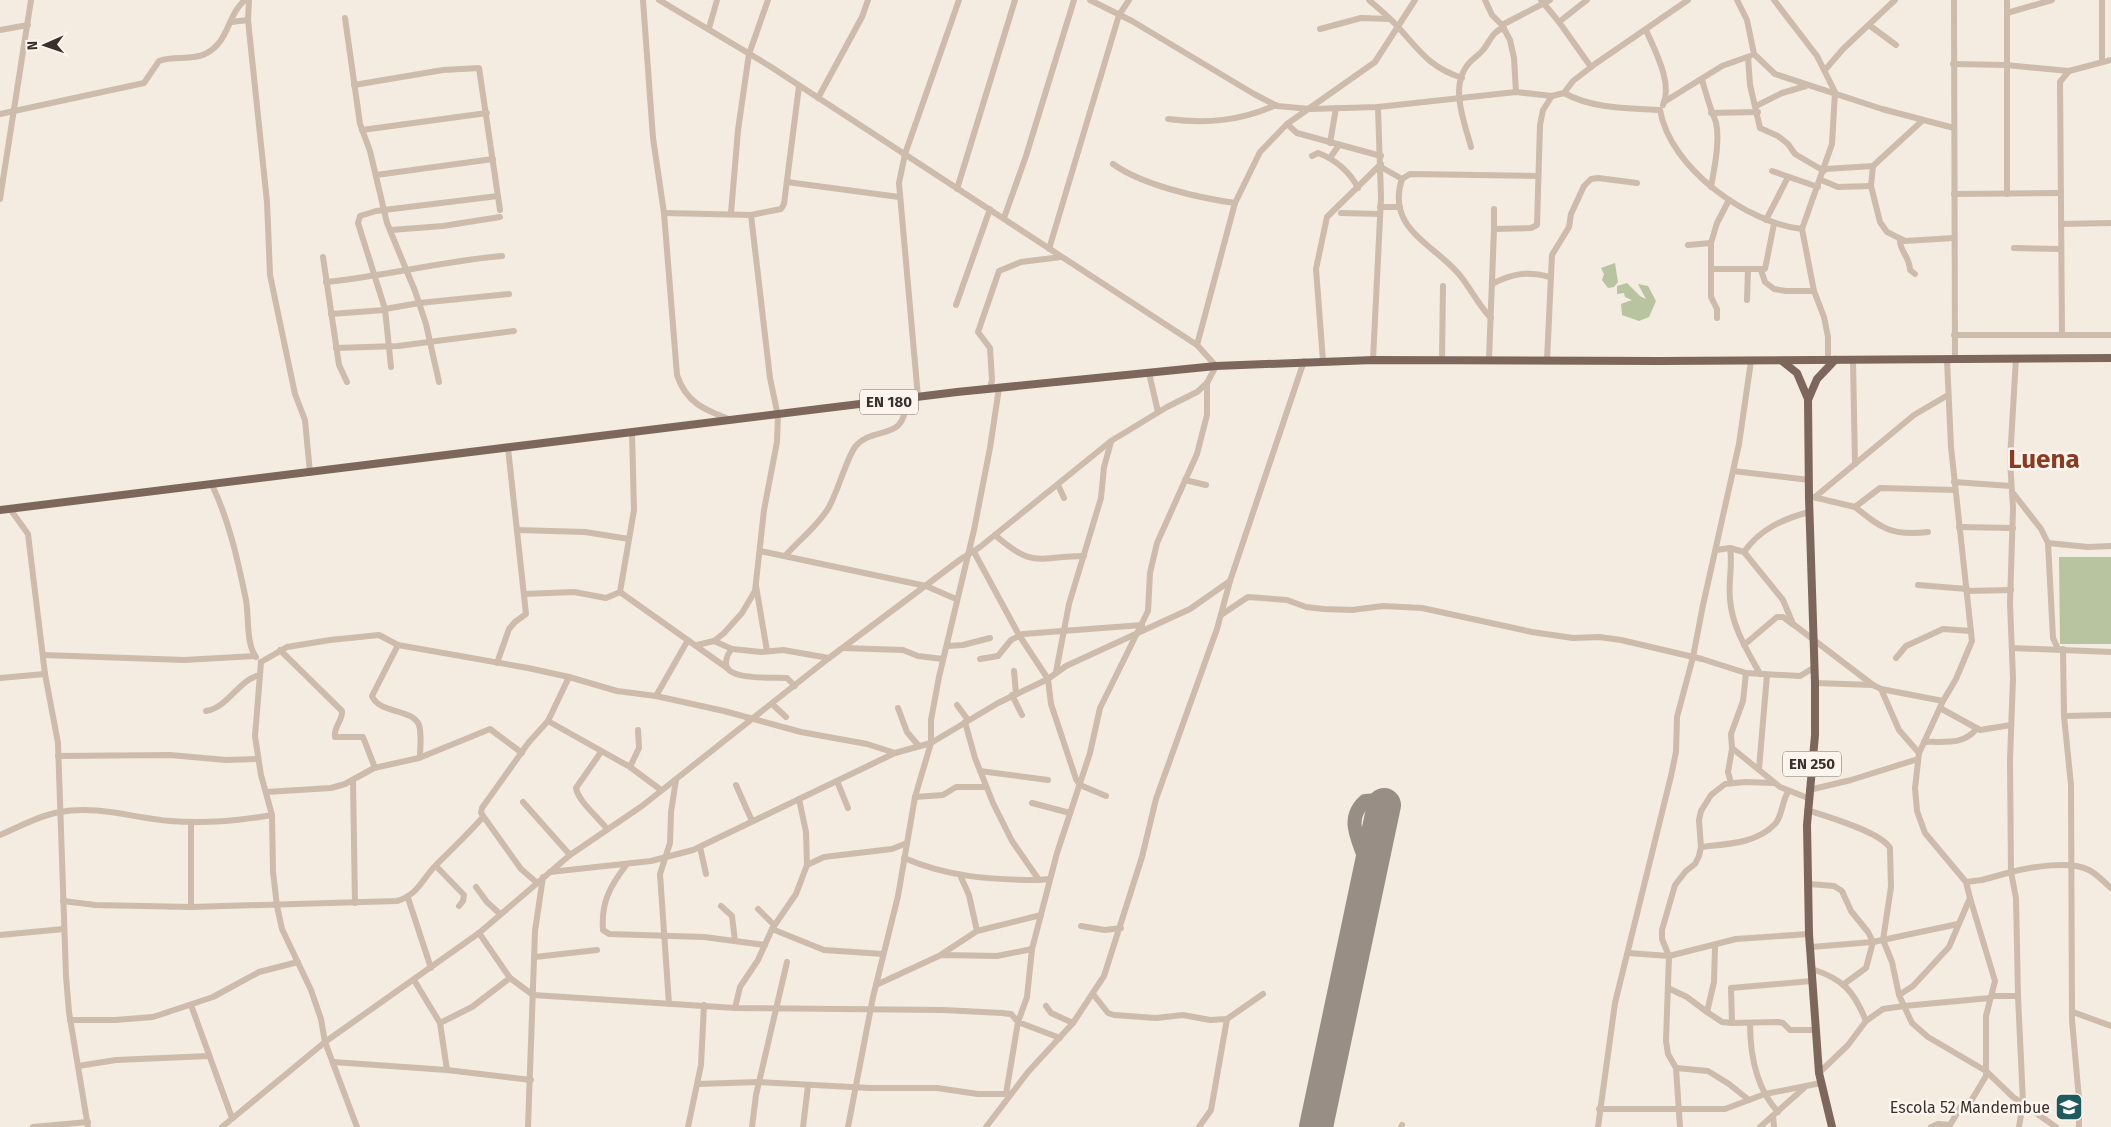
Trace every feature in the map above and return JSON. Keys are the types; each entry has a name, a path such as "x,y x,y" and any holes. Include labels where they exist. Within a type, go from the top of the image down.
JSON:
{"main road":[{"path":"1831,360 2111,358"},
{"name":"EN 180","path":"0,510 732,420 778,416 918,397 1216,366 1304,361 1442,359 1831,360"},
{"name":"EN 250","path":"1808,400 1817,379 1831,360"},
{"name":"EN 250","path":"1782,361 1796,373 1808,400 1815,667 1815,735 1807,810 1809,934 1814,1030 1819,1073 1832,1127"}],"street":[{"path":"0,199 31,0"},
{"path":"247,0 266,202 270,274 295,394 305,420 310,473"},
{"path":"0,114 144,83 159,61 195,57 211,51 220,43 236,11 247,0"},
{"path":"643,0 653,138 664,213 677,375 682,389 687,396 705,409 732,420"},
{"path":"224,1127 232,1118 325,1042 480,933 536,882 570,855 676,780 843,648 971,554 1111,441 1158,412 1197,392 1207,383 1216,366 1197,345 1004,218 709,28 659,0"},
{"path":"709,28 717,0"},
{"path":"731,213 738,130 749,54 768,0"},
{"path":"818,98 862,17 868,0"},
{"path":"918,397 898,183 905,154 959,0"},
{"path":"957,189 1015,0"},
{"path":"1004,218 1026,156 1074,0"},
{"path":"1090,0 1276,105 1310,109 1378,107 1516,92 1552,96 1564,93 1573,81 1590,67 1688,0"},
{"path":"1049,249 1119,15 1129,0"},
{"path":"1369,0 1398,27 1426,60 1446,72 1462,78"},
{"path":"1197,345 1234,203 1260,152 1287,124 1375,62 1415,0"},
{"path":"1485,0 1492,15 1503,26 1513,47 1516,92"},
{"path":"1471,147 1458,97 1462,78 1470,62 1479,56 1496,31 1542,2 1550,0"},
{"path":"1559,22 1587,0"},
{"path":"1737,0 1747,20 1754,54 1775,74 1806,86 1835,92 1882,109 1954,128"},
{"path":"1774,0 1825,70 1835,92 1834,131 1825,170 1802,229 1814,291 1826,327 1831,360"},
{"path":"1825,70 1895,0"},
{"path":"1931,1127 1938,1124 1951,1126 1963,1103 1971,1101 1986,1076 1986,1016 1996,981 1966,882 1946,856 1933,845 1920,823 1915,794 1919,756 1943,701 1970,649 1971,631 1968,590 1954,482 1948,394 1954,335 1954,0"},
{"path":"2007,0 2007,194"},
{"path":"2007,13 2052,0"},
{"path":"2102,0 2102,62"},
{"path":"1542,2 1559,22 1590,67"},
{"path":"345,18 362,130 391,230 419,302 439,382"},
{"path":"1320,29 1361,18 1389,19"},
{"path":"231,22 248,20"},
{"path":"0,30 28,25"},
{"path":"1869,25 1896,45"},
{"path":"1646,30 1664,79 1664,102 1660,110 1664,125 1674,144 1698,175 1729,200 1766,220 1774,224 1802,229"},
{"path":"1664,102 1722,66 1754,54"},
{"path":"1748,57 1750,85 1760,128 1778,136 1788,144 1795,154 1825,170 1873,166 1923,120"},
{"path":"1953,64 2006,65 2069,71 2111,60"},
{"path":"354,85 444,70 477,67 480,70 494,159 500,214 443,226 391,230"},
{"path":"2062,335 2060,82 2069,71"},
{"path":"1702,80 1711,113 1715,120 1717,151 1711,187"},
{"path":"664,213 731,213 751,215 781,209 784,204 800,86"},
{"path":"1711,113 1757,109 1785,92 1806,86"},
{"path":"1564,93 1578,101 1607,106 1660,110"},
{"path":"1494,229 1532,228 1537,225 1537,176 1541,117 1552,96"},
{"path":"1168,119 1194,122 1225,121 1254,114 1276,105"},
{"path":"1373,360 1381,165 1378,107"},
{"path":"1330,143 1336,108"},
{"path":"362,130 487,113"},
{"path":"1287,124 1297,133 1380,156"},
{"path":"1330,158 1339,145"},
{"path":"1312,156 1318,153 1330,158 1351,176 1358,188"},
{"path":"376,174 494,159"},
{"path":"1113,164 1131,174 1178,190 1206,199 1234,203"},
{"path":"1381,165 1402,180"},
{"path":"1324,361 1316,274 1326,216 1381,165"},
{"path":"1873,166 1870,186 1882,227 1900,240 1954,238"},
{"path":"1772,171 1788,177 1838,187 1870,186"},
{"path":"1490,318 1457,272 1407,225 1400,207 1402,180 1410,174 1537,176"},
{"path":"1766,220 1788,177"},
{"path":"1547,360 1552,255 1569,227 1571,214 1584,186 1591,179 1598,178 1637,183"},
{"path":"787,182 899,197"},
{"path":"1954,194 2061,194"},
{"path":"391,367 385,310 358,218 362,214 498,196"},
{"path":"1717,318 1717,309 1711,297 1712,269 1710,243 1717,222 1729,200"},
{"path":"1342,213 1400,207"},
{"path":"956,304 990,209"},
{"path":"1489,359 1494,209"},
{"path":"751,215 770,378 778,416 777,442 764,510 756,586 767,651"},
{"path":"2061,224 2111,223"},
{"path":"1712,269 1761,270 1766,267 1774,224"},
{"path":"1900,240 1900,247 1910,261 1910,270 1915,274"},
{"path":"1688,245 1710,243"},
{"path":"2014,248 2061,249"},
{"path":"326,282 374,277 406,268 502,256"},
{"path":"323,257 339,365 347,382"},
{"path":"990,389 992,380 990,348 978,332 998,271 1021,262 1062,257"},
{"path":"1748,269 1748,300"},
{"path":"1761,270 1764,282 1774,289 1814,291"},
{"path":"1492,284 1512,274 1529,273 1550,278"},
{"path":"1442,359 1443,286"},
{"path":"331,314 385,310 419,302 510,294"},
{"path":"336,348 430,342 514,331"},
{"path":"1954,335 2111,335"},
{"path":"2016,358 2011,426 2011,872 2016,898 2023,1102 2019,1127"},
{"path":"986,1127 1008,1094 1073,1023 1104,976 1121,928 1142,857 1156,799 1221,615 1230,582 1304,361"},
{"path":"1598,1127 1615,1003 1671,776 1676,752 1677,717 1693,657 1702,605 1733,471 1746,408 1751,361"},
{"path":"1853,361 1854,464"},
{"path":"1149,373 1158,412"},
{"path":"1008,1094 1018,1022 1027,997 1032,949 1049,880 1090,753 1103,700 1139,632 1148,610 1150,573 1157,543 1197,454 1207,415 1207,383"},
{"path":"848,1127 915,797 931,743 931,720 943,659 956,599 971,554 999,388"},
{"path":"1812,498 1914,416 1948,394"},
{"path":"786,555 810,532 829,507 857,445 868,437 887,433 896,426 906,414 906,400"},
{"path":"620,592 634,510 632,433"},
{"path":"1056,672 1069,604 1101,498 1104,467 1111,441"},
{"path":"497,663 509,629 526,614 508,448"},
{"path":"1733,471 1809,480"},
{"path":"1185,480 1206,485"},
{"path":"1954,482 2011,488 2041,529 2048,543 2053,638 2061,649 2064,716 2071,785 2072,1012 2079,1127"},
{"path":"212,484 221,503 235,552 246,600 251,646 255,656 261,662 255,724 258,759 272,815 272,872 282,929 321,1018 325,1042 357,1127"},
{"path":"1058,485 1064,498"},
{"path":"1855,507 1880,488 1955,490"},
{"path":"1812,498 1855,507 1885,530 1907,534 1928,532"},
{"path":"10,509 28,534 45,674 58,743 64,929 70,1020 88,1125 33,1127"},
{"path":"1744,552 1763,532 1782,520 1810,512"},
{"path":"1959,527 2012,528"},
{"path":"517,530 585,532 630,539"},
{"path":"995,535 1014,551 1033,559 1084,556"},
{"path":"2048,543 2088,547 2111,546"},
{"path":"1716,550 1730,548 1744,552 1783,600 1793,624"},
{"path":"1730,548 1733,565 1730,602 1735,627 1763,675 1759,770"},
{"path":"760,551 926,586 956,599"},
{"path":"971,554 1019,635 1048,679 1050,704 1080,785 1106,796"},
{"path":"550,872 665,859 700,847 895,753 918,745 931,743 1014,694 1048,679 1056,672 1190,609 1230,582"},
{"path":"697,646 714,641 739,617 756,586"},
{"path":"1918,586 1968,590 2011,590"},
{"path":"524,594 574,592 606,598 620,592"},
{"path":"620,592 739,675 787,678 795,686"},
{"path":"1221,615 1248,597 1287,600 1306,607 1324,609 1352,610 1383,606 1422,608 1532,632 1573,638 1611,638 1693,657 1746,673 1800,676 1815,667"},
{"path":"1744,645 1779,616 1793,624 1880,689 1943,701"},
{"path":"980,659 998,656 1019,635 1142,625"},
{"path":"1896,658 1906,646 1944,629 1971,631"},
{"path":"261,662 280,650 291,646 379,635 398,645 569,678 618,691 656,696 755,719 801,732 867,744 895,753"},
{"path":"947,646 964,645 990,638"},
{"path":"656,696 688,640"},
{"path":"714,641 732,648 795,651 830,658"},
{"path":"398,645 372,696 382,706 414,719 419,726 420,758"},
{"path":"727,668 726,661 732,648"},
{"path":"843,648 903,650 918,656 943,659"},
{"path":"2012,648 2111,652"},
{"path":"280,650 342,711 334,732 335,737 363,737 376,768"},
{"path":"43,655 184,660 255,656"},
{"path":"1014,671 1014,694 1022,714"},
{"path":"1731,782 1728,772 1732,749 1730,734 1743,701 1746,673"},
{"path":"0,678 45,674"},
{"path":"206,711 220,705 250,680 260,675"},
{"path":"536,882 521,870 483,817 482,808 548,721 569,678"},
{"path":"1815,683 1873,685"},
{"path":"1880,689 1898,730 1919,756"},
{"path":"772,704 786,718"},
{"path":"958,705 966,721 986,787 1012,841 1039,880"},
{"path":"898,708 907,732 918,745"},
{"path":"1940,708 1983,730 2011,725"},
{"path":"2064,716 2111,715"},
{"path":"548,721 630,767 661,790"},
{"path":"1924,742 1962,741 1972,735 1977,728"},
{"path":"266,792 331,788 353,780 376,768 420,758 490,729 522,753"},
{"path":"630,767 639,748 638,730"},
{"path":"1732,749 1788,792 1808,794 1919,756"},
{"path":"601,752 576,788 579,799 598,816 607,829"},
{"path":"58,756 170,755 226,760 258,759"},
{"path":"980,771 1048,780"},
{"path":"353,780 355,903"},
{"path":"669,1004 660,874 670,843 671,812 676,780"},
{"path":"837,781 848,808"},
{"path":"1680,1127 1676,1068 1668,1054 1666,1041 1669,1009 1669,956 1662,939 1666,909 1675,885 1695,864 1701,847 1699,820 1708,799 1717,789 1731,782 1774,783"},
{"path":"736,785 752,821"},
{"path":"915,797 943,795 956,787 986,787"},
{"path":"1701,847 1738,843 1760,834 1775,824 1788,792"},
{"path":"735,1008 740,987 766,946 773,927 796,894 807,865 806,832 799,799"},
{"path":"523,802 570,855"},
{"path":"1032,803 1070,813"},
{"path":"1807,810 1861,829 1887,844 1890,852 1891,887 1883,940 1892,962 1899,995 1912,1023 1928,1037 1986,1071 2014,1097 2056,1127"},
{"path":"0,835 60,812 98,811 169,821 191,822 231,822 272,815"},
{"path":"63,901 95,905 192,907 355,903 408,898 418,890 436,866 483,817"},
{"path":"191,822 192,907"},
{"path":"807,865 824,857 892,849 907,843"},
{"path":"700,847 706,874"},
{"path":"904,858 940,872 1015,880 1049,880"},
{"path":"627,864 611,884 605,897 602,914 603,930 609,934 665,935 736,941 766,946"},
{"path":"436,866 464,896 459,906"},
{"path":"1966,882 2048,866 2070,866 2090,870 2111,888"},
{"path":"960,875 969,895 977,931"},
{"path":"528,1127 537,913 543,877"},
{"path":"1809,884 1834,886 1842,890 1851,911 1868,932 1873,942 1866,968 1844,984"},
{"path":"476,887 487,902 500,914"},
{"path":"408,898 431,968"},
{"path":"1899,995 1914,986 1949,947 1970,898"},
{"path":"721,906 732,916 736,941"},
{"path":"758,910 773,927 824,950 883,954"},
{"path":"876,985 941,955 977,931 1041,915"},
{"path":"1811,947 1873,942 1958,924"},
{"path":"1081,926 1105,930 1121,928"},
{"path":"0,935 64,929"},
{"path":"480,933 510,978 533,995 735,1008 871,1009 1002,1013 1011,1014 1018,1022 1060,1038"},
{"path":"1628,953 1669,956 1714,947 1736,939 1809,934"},
{"path":"1707,1012 1714,982 1714,947"},
{"path":"941,955 997,956 1032,949"},
{"path":"535,957 597,950"},
{"path":"70,1020 115,1020 153,1017 229,990 259,972 298,962"},
{"path":"752,1127 774,1009 787,962"},
{"path":"1812,969 1831,975 1844,984 1854,994 1866,1021"},
{"path":"440,1023 472,1007 510,978"},
{"path":"414,980 440,1023 447,1070"},
{"path":"1732,1023 1731,988 1812,981"},
{"path":"1668,988 1720,1021 1732,1023 1778,1022 1783,1023 1790,1030 1814,1030"},
{"path":"1093,994 1108,1012 1114,1016 1156,1018 1187,1015 1210,1020 1227,1019 1263,994"},
{"path":"1819,1073 1848,1045 1866,1021 1883,1009 1991,997 2018,996"},
{"path":"191,1005 232,1118"},
{"path":"688,1127 698,1084 704,1005"},
{"path":"1046,1006 1051,1013 1073,1023"},
{"path":"2072,1012 2111,1026"},
{"path":"1199,1127 1211,1110 1227,1019"},
{"path":"1750,1023 1753,1058 1764,1094 1776,1114 1774,1127"},
{"path":"78,1066 111,1060 209,1056"},
{"path":"333,1062 447,1070 531,1080"},
{"path":"1676,1068 1708,1071 1729,1084 1749,1100"},
{"path":"698,1084 759,1082 808,1086 937,1088 978,1094 1008,1094"},
{"path":"1599,1109 1726,1110 1764,1094 1804,1088 1821,1083"},
{"path":"803,1127 808,1086"},
{"path":"1760,1127 1804,1088"}],"green space":[{"path":"1615,263 1618,282 1614,287 1608,288 1602,280 1604,274 1601,268"},
{"path":"1627,283 1640,296 1646,299 1638,284 1648,286 1656,301 1649,317 1639,321 1622,315 1621,304 1632,300 1625,297 1624,293 1617,294 1617,286"},
{"path":"2059,557 2111,557 2111,644 2060,644"}],"taxiway":[{"path":"1368,883 1366,863 1355,831 1355,816 1365,801 1379,800 1384,805"}],"runway":[{"path":"1316,1127 1384,805"}],"place":[{"name":"Escola 52 Mandembue","path":"2069,1107"}],"district":[{"name":"Luena","path":"2044,459"}]}
